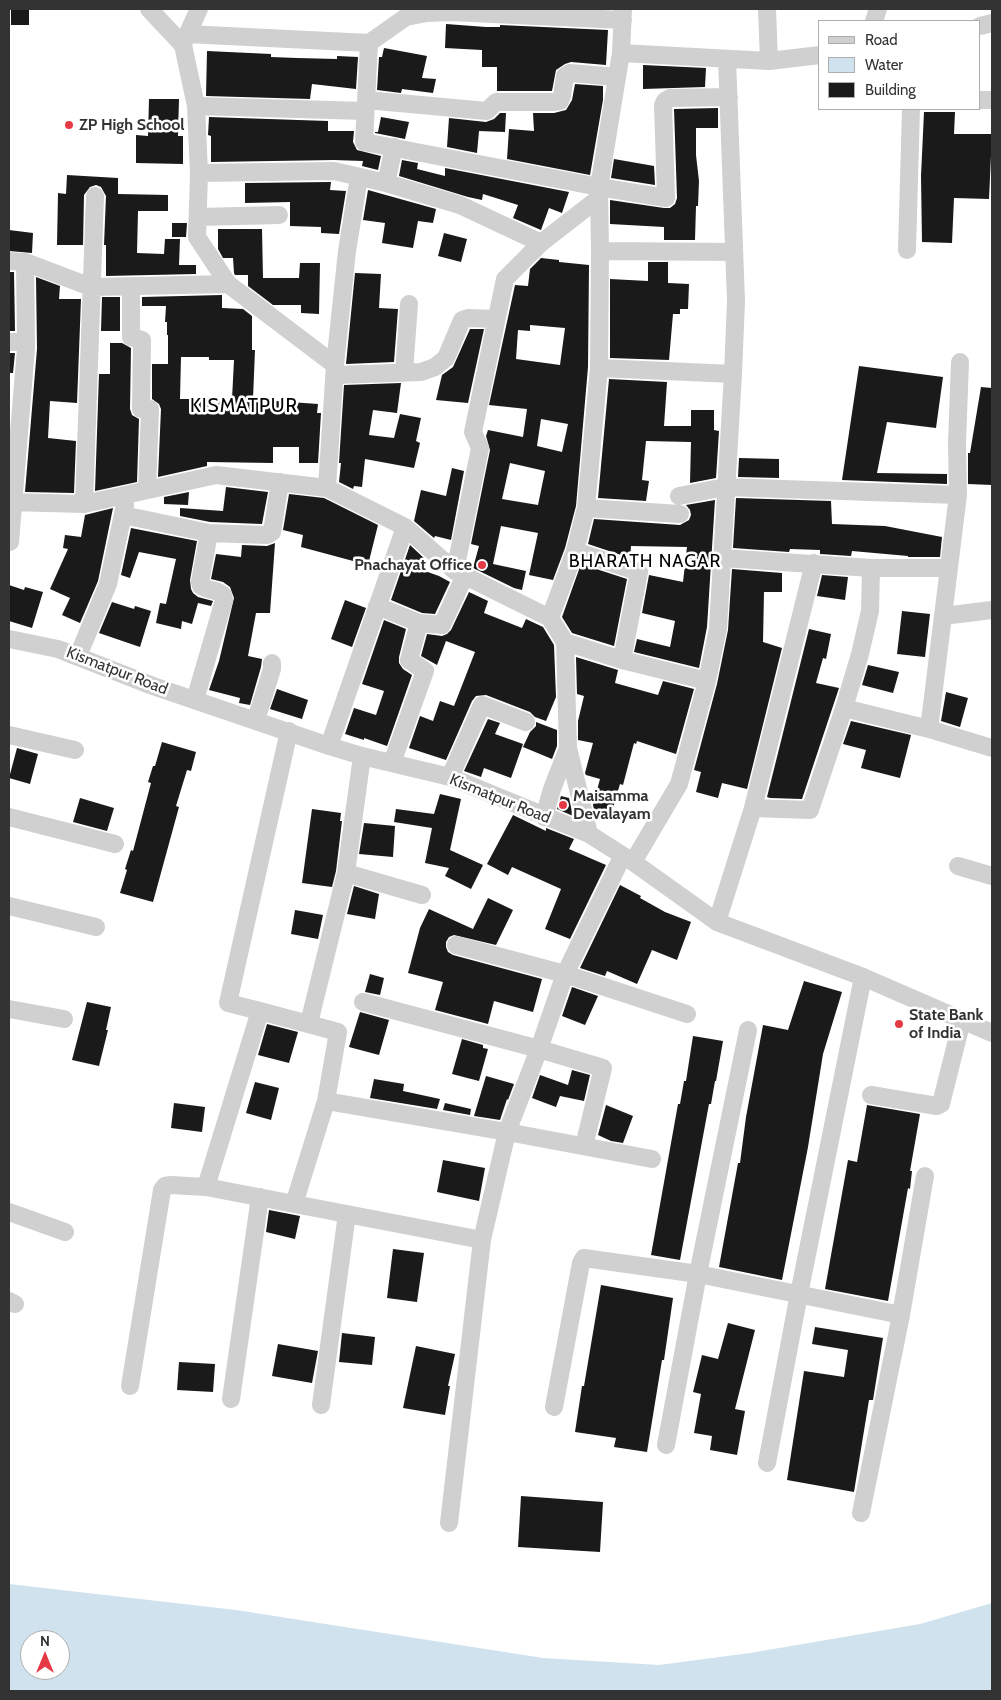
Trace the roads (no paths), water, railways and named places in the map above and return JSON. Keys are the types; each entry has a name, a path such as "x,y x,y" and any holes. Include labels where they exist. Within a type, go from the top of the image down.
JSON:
{"street":[{"path":"149,9 185,40 370,43 406,17 450,10 623,14 621,53 599,192 599,368 586,508 575,551 550,618"},
{"path":"199,9 185,40 196,106 199,173 197,237 228,284 335,370 421,372 436,366 446,358 462,320 468,318 496,319"},
{"path":"767,9 769,61"},
{"path":"370,43 364,142 599,192 666,198 663,105 665,101 670,98 728,97"},
{"path":"621,53 769,61 818,55"},
{"path":"449,1523 482,1240 507,1132 565,974 627,860 679,784 707,680 718,628 736,301 727,59"},
{"path":"196,106 366,106 486,111 496,102 560,101 565,76 570,73 617,77"},
{"path":"907,250 911,110"},
{"path":"386,183 394,147"},
{"path":"199,173 334,170 460,204 541,243"},
{"path":"327,488 335,370 347,251 359,177"},
{"path":"377,606 419,623 442,625 460,573 480,448 473,432 505,279 541,243 599,192"},
{"path":"84,504 95,196"},
{"path":"198,217 278,215"},
{"path":"600,251 734,252"},
{"path":"10,542 17,342 17,262 91,287 228,284"},
{"path":"131,286 132,337 142,340 141,408 150,408 147,490"},
{"path":"404,372 409,304"},
{"path":"929,729 958,495 957,443 960,362"},
{"path":"599,368 733,374"},
{"path":"12,502 84,504 216,474 327,488 405,527 460,573 550,618 565,642 568,748 589,834"},
{"path":"124,515 209,533 267,535 272,532 280,482"},
{"path":"586,508 680,505 725,487 958,495"},
{"path":"78,656 108,584 127,495"},
{"path":"329,746 405,527"},
{"path":"195,700 224,600 224,595 220,592 205,589 201,586 200,582 209,533"},
{"path":"575,551 639,572 622,660"},
{"path":"723,558 871,568 949,568"},
{"path":"717,922 753,808 814,563"},
{"path":"753,808 810,810 844,708 870,611 871,568"},
{"path":"943,616 992,610"},
{"path":"392,764 424,670 409,660 419,623"},
{"name":"Kismatpur Road","path":"9,639 58,649 153,686 329,746 392,764 450,777 589,834 717,922 863,977 992,1033"},
{"path":"565,642 622,660 707,680"},
{"path":"256,720 272,669 272,663"},
{"path":"450,777 482,705 526,722"},
{"path":"844,708 929,729 992,748"},
{"path":"289,732 228,1003 338,1032 326,1102 294,1204"},
{"path":"9,735 74,750"},
{"path":"544,817 552,789 568,748"},
{"path":"309,1023 346,873 362,756"},
{"path":"9,817 116,844"},
{"path":"958,866 992,876"},
{"path":"346,873 422,895"},
{"path":"9,906 96,927"},
{"path":"456,945 565,974 687,1014"},
{"path":"767,1463 863,977"},
{"path":"363,1002 539,1048 603,1068 584,1146"},
{"path":"9,1009 64,1019"},
{"path":"206,1187 260,1011"},
{"path":"871,1095 937,1106 941,1104 962,1020"},
{"path":"666,1445 698,1274 748,1030"},
{"path":"326,1102 507,1132 652,1159"},
{"path":"861,1513 901,1315 925,1176"},
{"path":"130,1386 162,1190 165,1186 206,1187 482,1240"},
{"path":"231,1399 260,1197"},
{"path":"9,1212 65,1232"},
{"path":"320,1405 347,1214"},
{"path":"554,1407 581,1264 584,1258 698,1274 901,1315"}],"water":[{"path":"9,1584 236,1610 543,1658 659,1665 750,1653 920,1624 992,1603 992,1691 9,1691"}],"place":[{"name":"ZP High School","path":"69,125"},
{"name":"Pnachayat Office","path":"482,565"},
{"name":"Maisamma Devalayam","path":"563,805"},
{"name":"State Bank of India","path":"899,1024"}],"district":[{"name":"KISMATPUR","path":"244,406"},
{"name":"BHARATH NAGAR","path":"645,562"}]}
